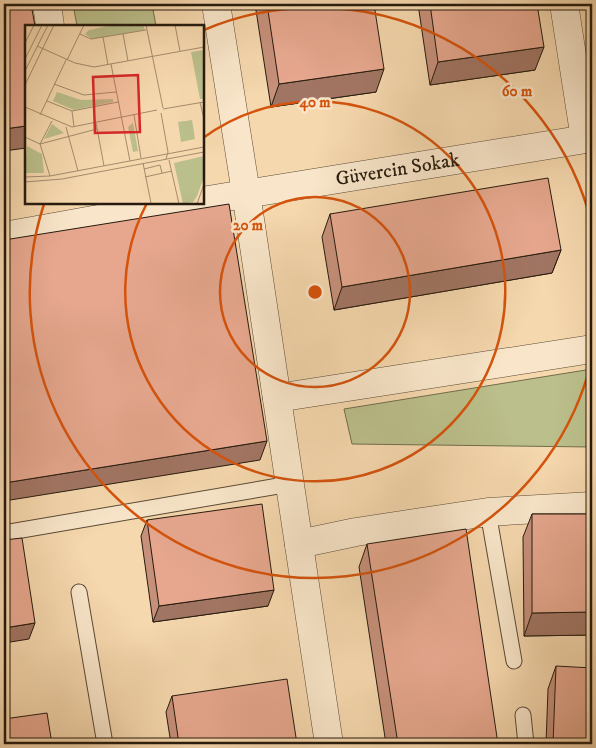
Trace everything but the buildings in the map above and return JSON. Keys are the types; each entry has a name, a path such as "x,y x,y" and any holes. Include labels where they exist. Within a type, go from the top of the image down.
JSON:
{"street":[{"path":"47,4 50,25"},
{"path":"216,4 329,744"},
{"path":"564,4 582,56 588,138"},
{"name":"Güvercin Sokak","path":"204,201 588,138"},
{"path":"4,236 75,213 172,204"},
{"path":"277,398 592,349"},
{"path":"299,544 356,532 488,512 592,506"}],"lane":[{"path":"4,533 290,484"},
{"path":"488,512 514,661"},
{"path":"79,592 105,744"},
{"path":"523,715 526,744"}],"green space":[{"path":"73,4 152,4 156,25 77,25"},
{"path":"592,369 592,447 352,444 344,409"}]}
